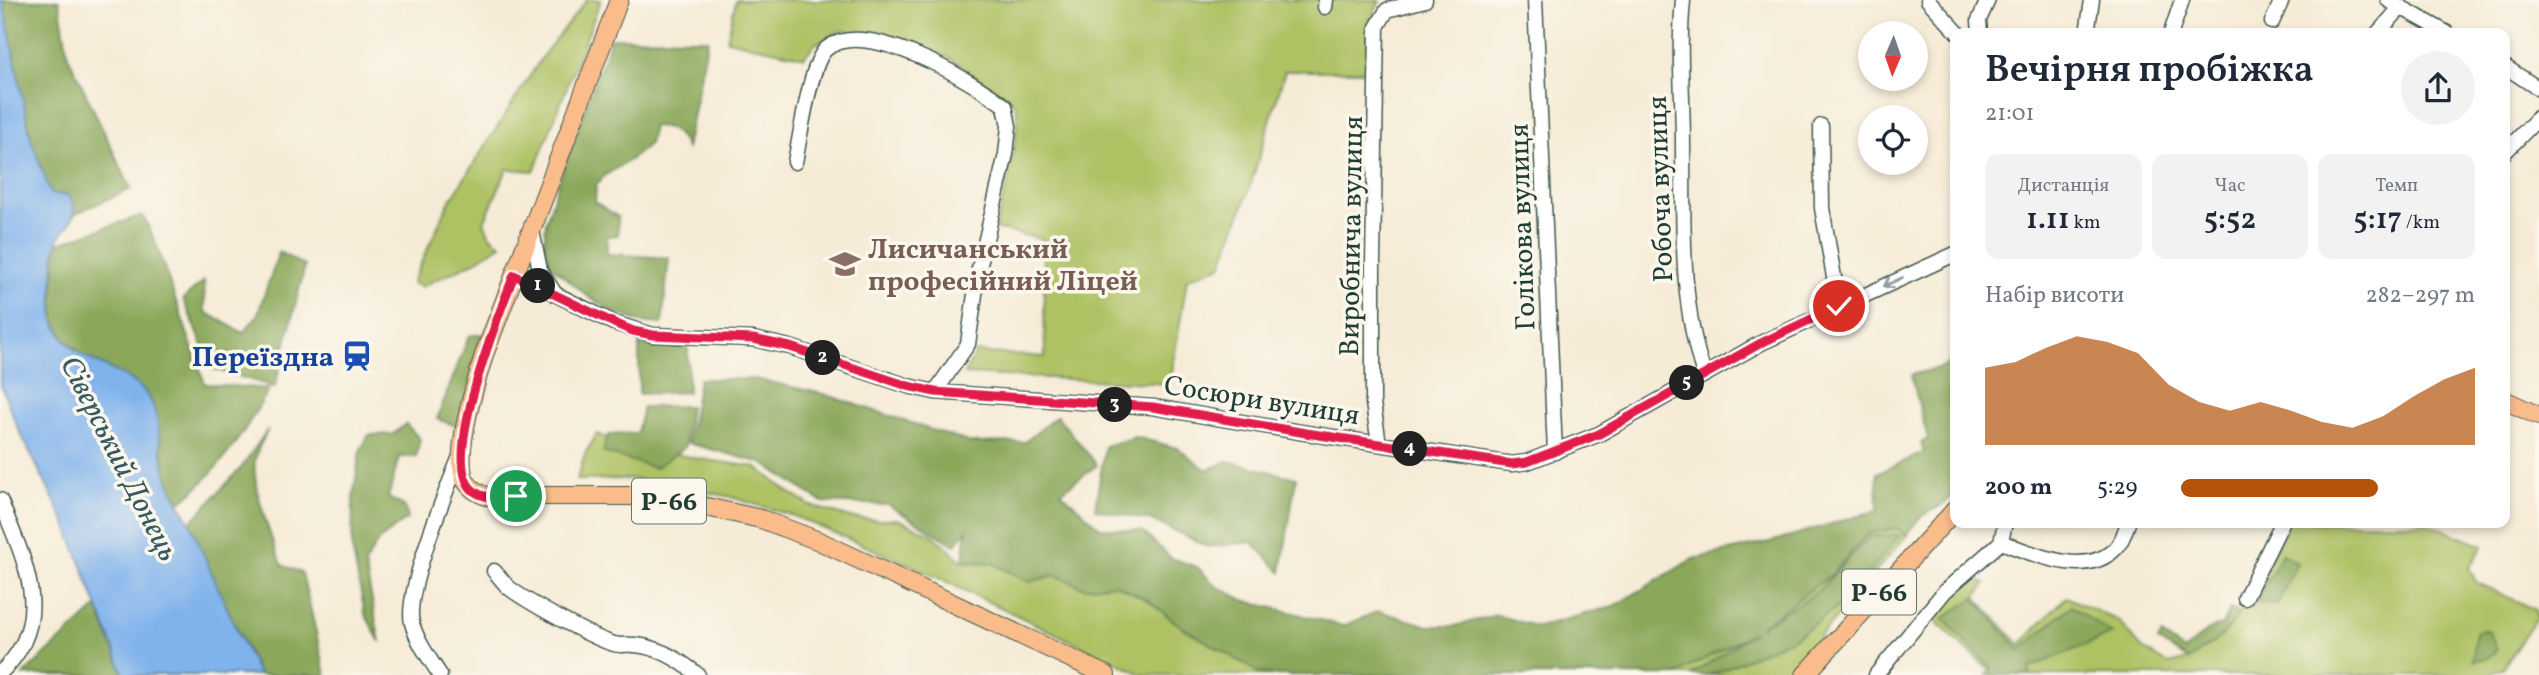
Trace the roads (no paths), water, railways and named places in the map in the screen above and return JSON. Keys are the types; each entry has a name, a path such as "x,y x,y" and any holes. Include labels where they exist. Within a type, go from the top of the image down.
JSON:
{"main road":[{"name":"Р-66","path":"619,0 484,355 462,453 462,469 466,482 474,491 486,496 631,496 688,503 761,519 820,541 1106,675"},
{"path":"2510,403 2539,416"},
{"name":"Р-66","path":"1805,675 1950,516"}],"street":[{"name":"Виробнича вулиця","path":"1379,444 1373,390 1377,27 1387,10 1424,0"},
{"name":"Голікова вулиця","path":"1535,0 1555,452"},
{"name":"Робоча вулиця","path":"1683,0 1679,63 1683,123 1683,256 1693,338 1704,374"},
{"path":"1928,0 1953,28"},
{"path":"1980,28 1979,20 1989,0"},
{"path":"2088,28 2092,0"},
{"path":"2173,28 2182,0"},
{"path":"2272,22 2282,0"},
{"path":"2381,28 2395,4 2438,28"},
{"path":"795,162 816,65 825,50 843,40 860,40 900,49 932,62 986,92 1005,106 1009,126 1006,154 978,273 968,344 935,392"},
{"path":"2510,70 2539,89"},
{"path":"2510,147 2539,117"},
{"path":"1822,126 1822,208 1839,306"},
{"path":"531,229 540,270 555,294"},
{"name":"Сосюри вулиця","path":"514,275 633,331 653,335 753,339 790,347 908,386 935,392 1153,407 1512,464 1527,462 1599,434 1761,343 1950,256"},
{"path":"440,675 411,621 411,605 432,527 462,453"},
{"path":"0,500 23,559 31,592 32,617 25,642 12,662 0,673"},
{"path":"1877,675 1945,591 2001,542 2004,528"},
{"path":"2001,542 2062,563 2093,561 2107,556 2119,546 2127,528"},
{"path":"2245,598 2280,528"},
{"path":"494,571 522,596 593,635 615,645 638,645 659,651 680,660 698,675"}],"water":[{"name":"Сіверський Донець","path":"0,0 3,0 31,139 51,194 69,195 73,204 73,218 56,247 53,273 55,321 62,336 73,348 85,357 126,377 148,396 156,414 168,480 259,675 124,675 65,522 18,428 0,383"}],"place":[{"name":"Лисичанський професійний Ліцей","path":"845,264"},
{"name":"Переїздна","path":"357,356"}]}
